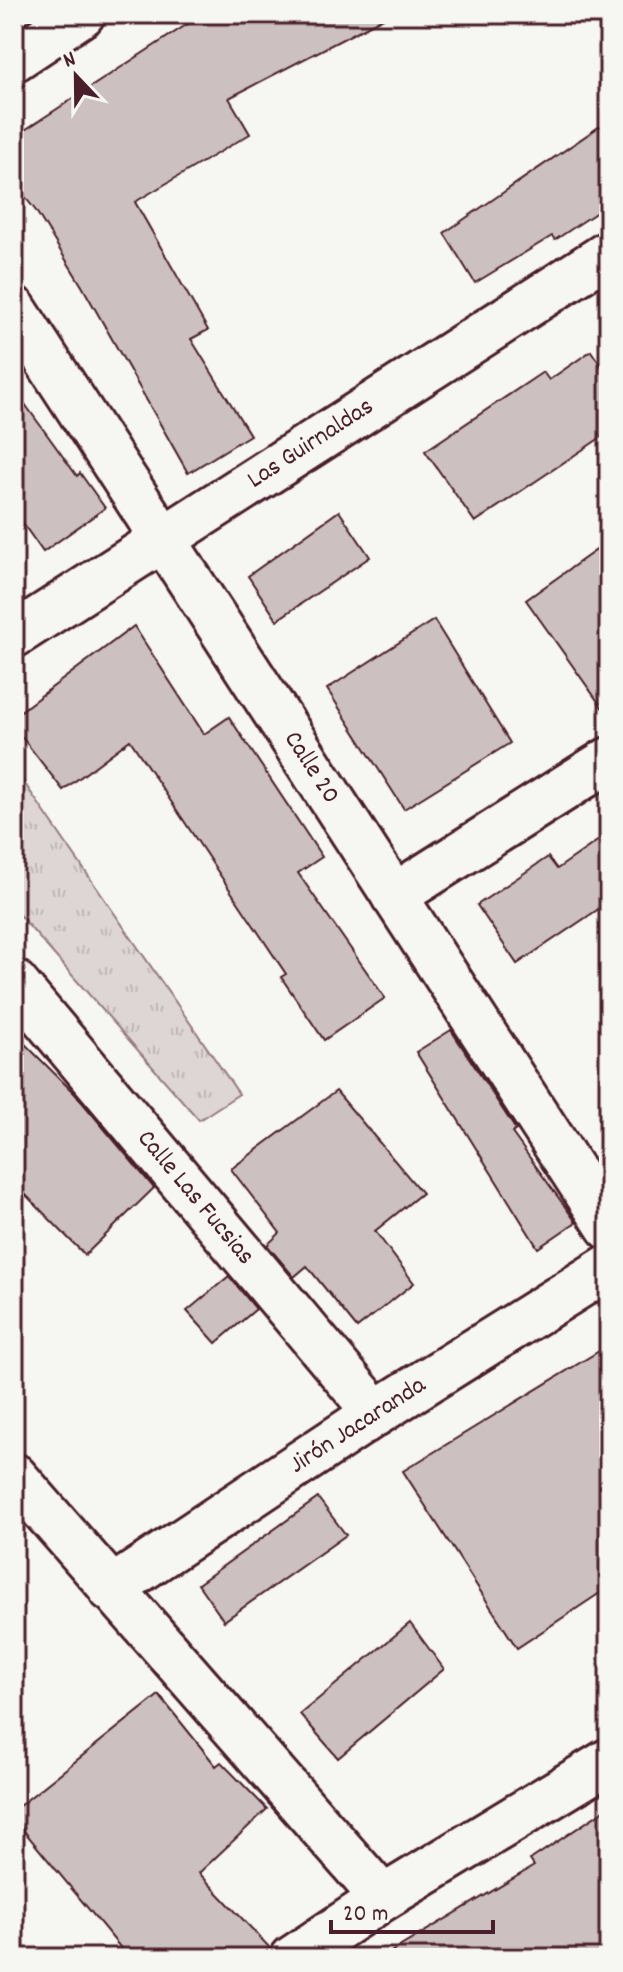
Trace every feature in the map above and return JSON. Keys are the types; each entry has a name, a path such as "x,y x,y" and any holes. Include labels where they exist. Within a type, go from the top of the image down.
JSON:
{"street":[{"path":"14,59 82,14"},
{"name":"Las Guirnaldas","path":"14,635 609,253"},
{"name":"Calle 20","path":"14,309 609,1227"},
{"path":"394,896 609,760"},
{"name":"Calle Las Fucsias","path":"14,982 376,1413"},
{"name":"Jirón Jacaranda","path":"111,1589 376,1413 609,1267"},
{"path":"14,1476 383,1898"},
{"path":"293,1958 383,1898 609,1761"}],"green space":[{"path":"14,14 44,14 14,33"},
{"path":"14,768 239,1094 199,1120 14,909"}],"building":[{"path":"203,14 391,14 229,98 250,134 135,202 208,330 191,339 250,435 188,473 82,286 36,211 14,183 14,137"},
{"path":"609,120 609,204 555,240 552,236 475,283 444,233"},
{"path":"591,351 609,377 609,432 475,522 425,451 543,372 549,380"},
{"path":"14,389 77,476 80,473 105,508 43,552 14,511"},
{"path":"339,511 370,557 277,620 248,576"},
{"path":"609,541 609,717 526,600"},
{"path":"434,620 510,743 404,809 327,689"},
{"path":"134,626 204,734 229,717 322,857 298,873 385,998 324,1040 281,977 286,974 130,740 63,790 14,727 14,716"},
{"path":"609,833 609,902 517,964 477,905 548,857 557,869"},
{"path":"451,1030 516,1130 512,1133 576,1222 538,1248 416,1052"},
{"path":"14,1033 76,1095 154,1188 85,1255 14,1183"},
{"path":"336,1091 422,1193 375,1231 414,1283 357,1328 307,1266 294,1277 267,1245 280,1233 231,1169"},
{"path":"229,1276 256,1309 216,1343 187,1311"},
{"path":"609,1345 609,1587 517,1648 403,1471"},
{"path":"318,1498 346,1535 224,1621 198,1584"},
{"path":"410,1623 444,1669 338,1758 300,1714"},
{"path":"159,1695 216,1766 221,1762 267,1809 199,1873 270,1948 268,1958 129,1958 14,1819 14,1810"},
{"path":"609,1807 609,1958 381,1958 534,1866 530,1860"}]}
